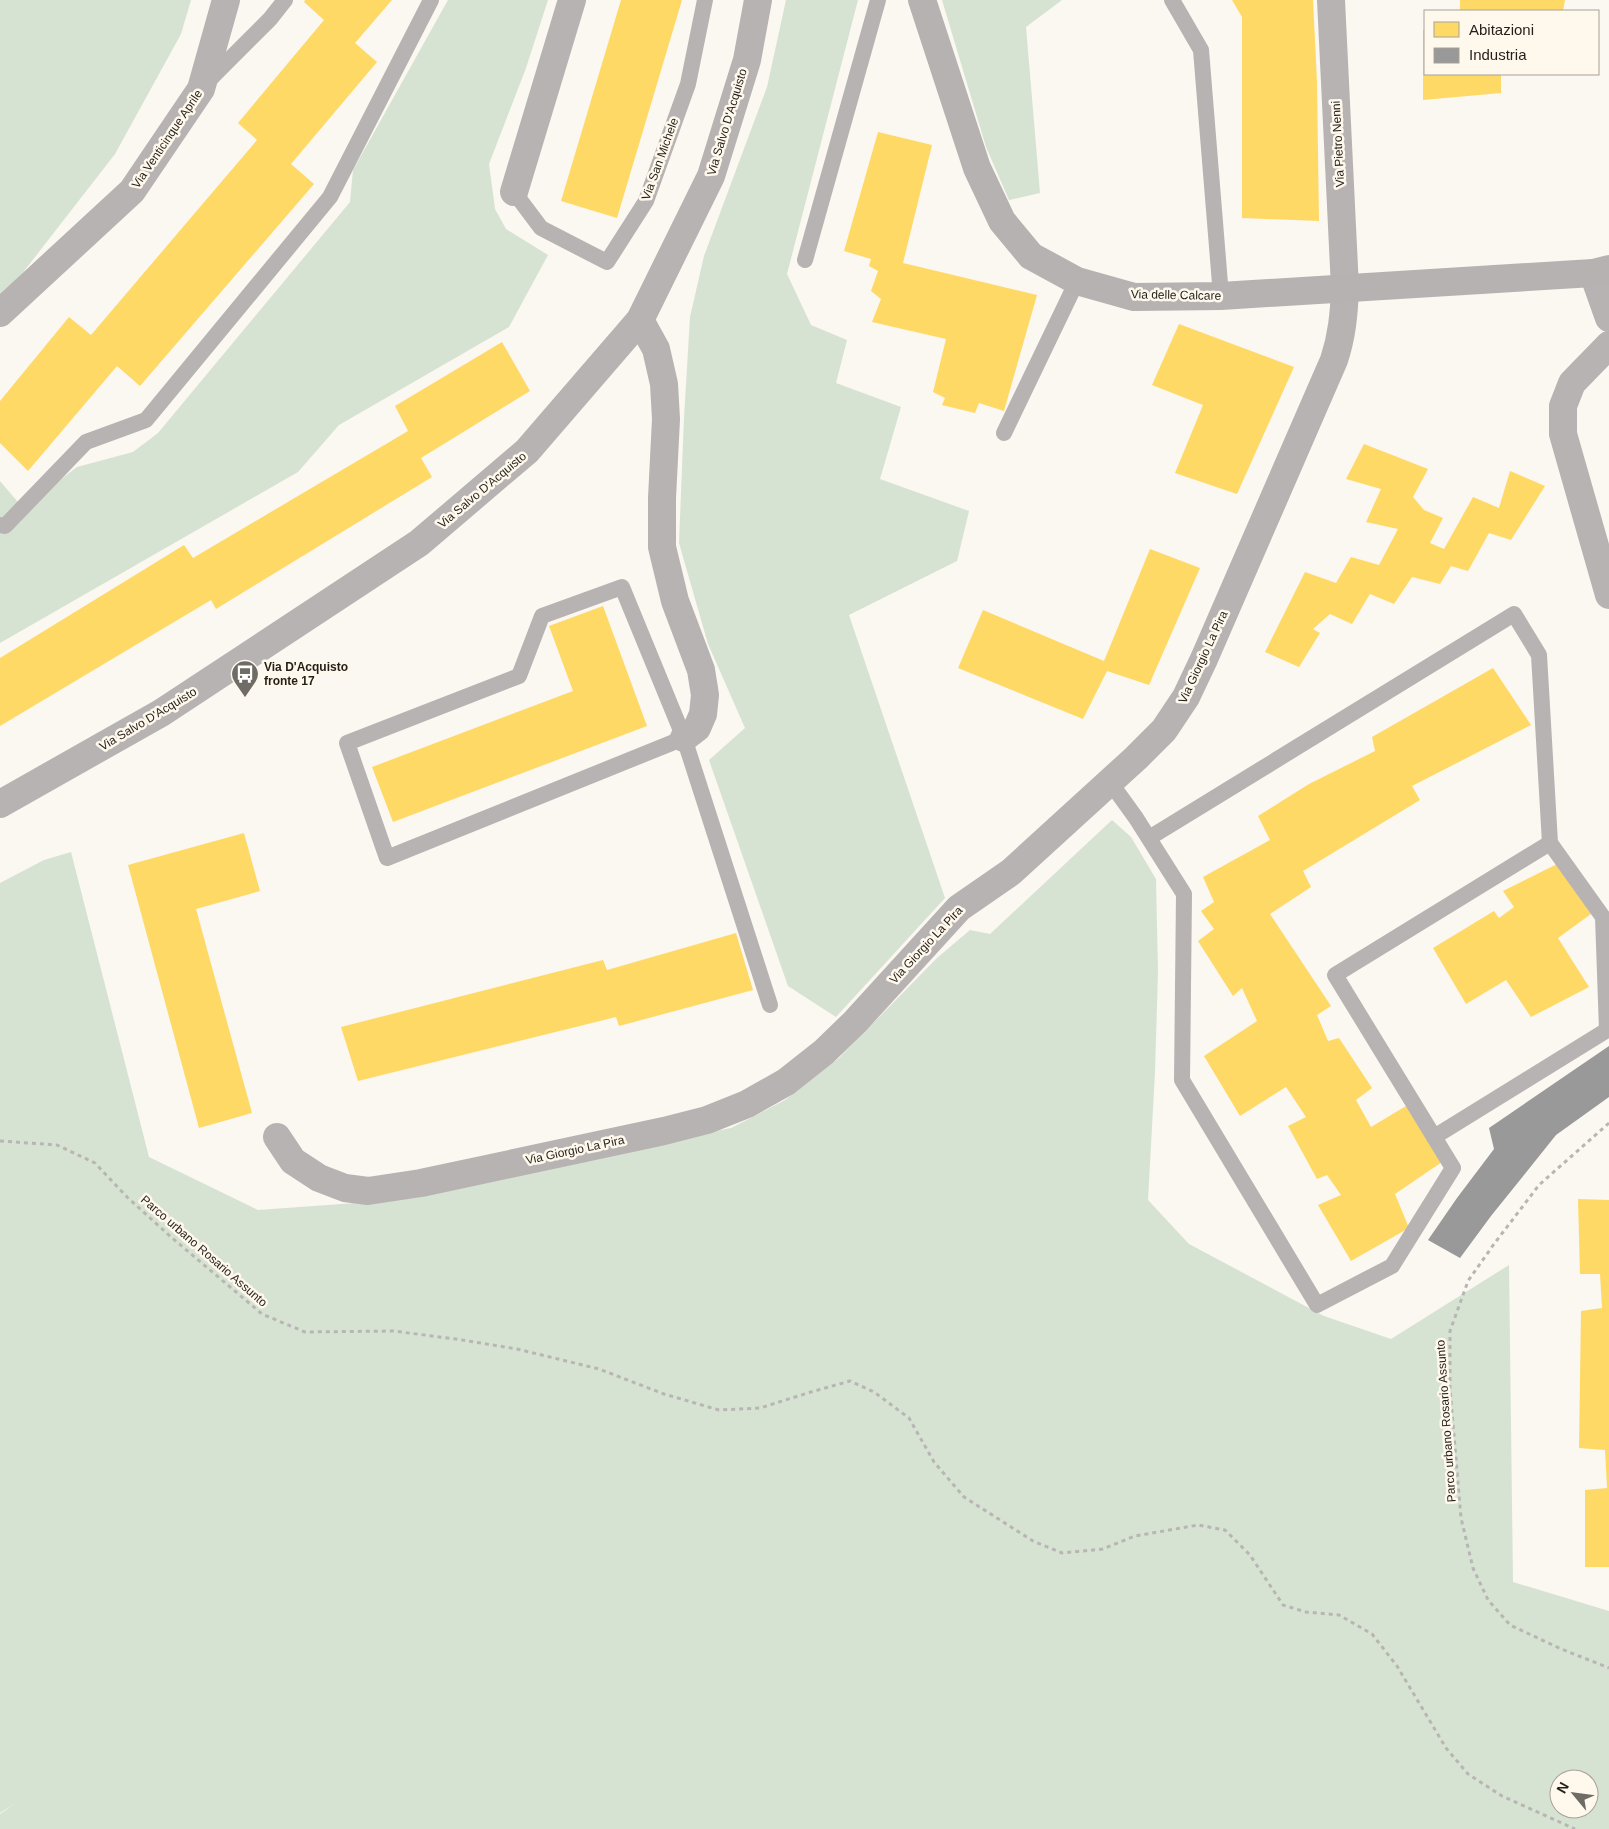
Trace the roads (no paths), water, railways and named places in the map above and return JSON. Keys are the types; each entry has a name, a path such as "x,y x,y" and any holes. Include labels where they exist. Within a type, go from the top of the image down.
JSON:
{"main road":[{"name":"Via delle Calcare","path":"922,0 978,168 1002,221 1031,256 1078,281 1134,297 1221,296 1601,271"}],"street":[{"name":"Via Venticinque Aprile","path":"0,313 132,191 201,89 226,0"},
{"name":"Via San Michele","path":"514,192 572,0"},
{"name":"Via Salvo D'Acquisto","path":"0,804 161,713 419,543 527,451 640,320 712,176 747,60 758,0"},
{"name":"Via Pietro Nenni","path":"1331,0 1344,288"},
{"path":"1601,271 1609,318"},
{"name":"Via Giorgio La Pira","path":"277,1137 293,1161 319,1178 345,1188 368,1191 421,1184 708,1120 748,1104 786,1082 824,1052 855,1022 959,908 1011,872 1164,730 1186,697 1204,659 1334,360 1341,339 1344,317 1344,288"},
{"path":"640,320 656,349 664,384 666,419 662,498 662,547 675,601 701,670 705,695 703,714 697,728 684,738"},
{"path":"1609,345 1572,383 1563,406 1563,434 1609,594"}],"lane":[{"path":"201,89 270,19 285,0"},
{"path":"0,525 5,526 86,442 146,420 323,204 334,188 431,0"},
{"name":"Via San Michele","path":"514,192 541,228 607,262 646,201 688,84 705,0"},
{"path":"805,260 878,0"},
{"path":"1172,0 1201,50 1221,296"},
{"path":"1004,433 1078,281"},
{"path":"684,738 387,858 347,742 519,676 542,616 622,587 684,738 770,1005"},
{"path":"1149,838 1514,614 1539,655 1550,843 1604,917 1607,1030 1434,1137"},
{"path":"1110,782 1149,838 1184,894 1182,1080 1318,1305 1392,1266 1453,1168 1336,975 1550,843"}],"place":[{"name":"Via D'Acquisto fronte 17","path":"245,698"}]}
